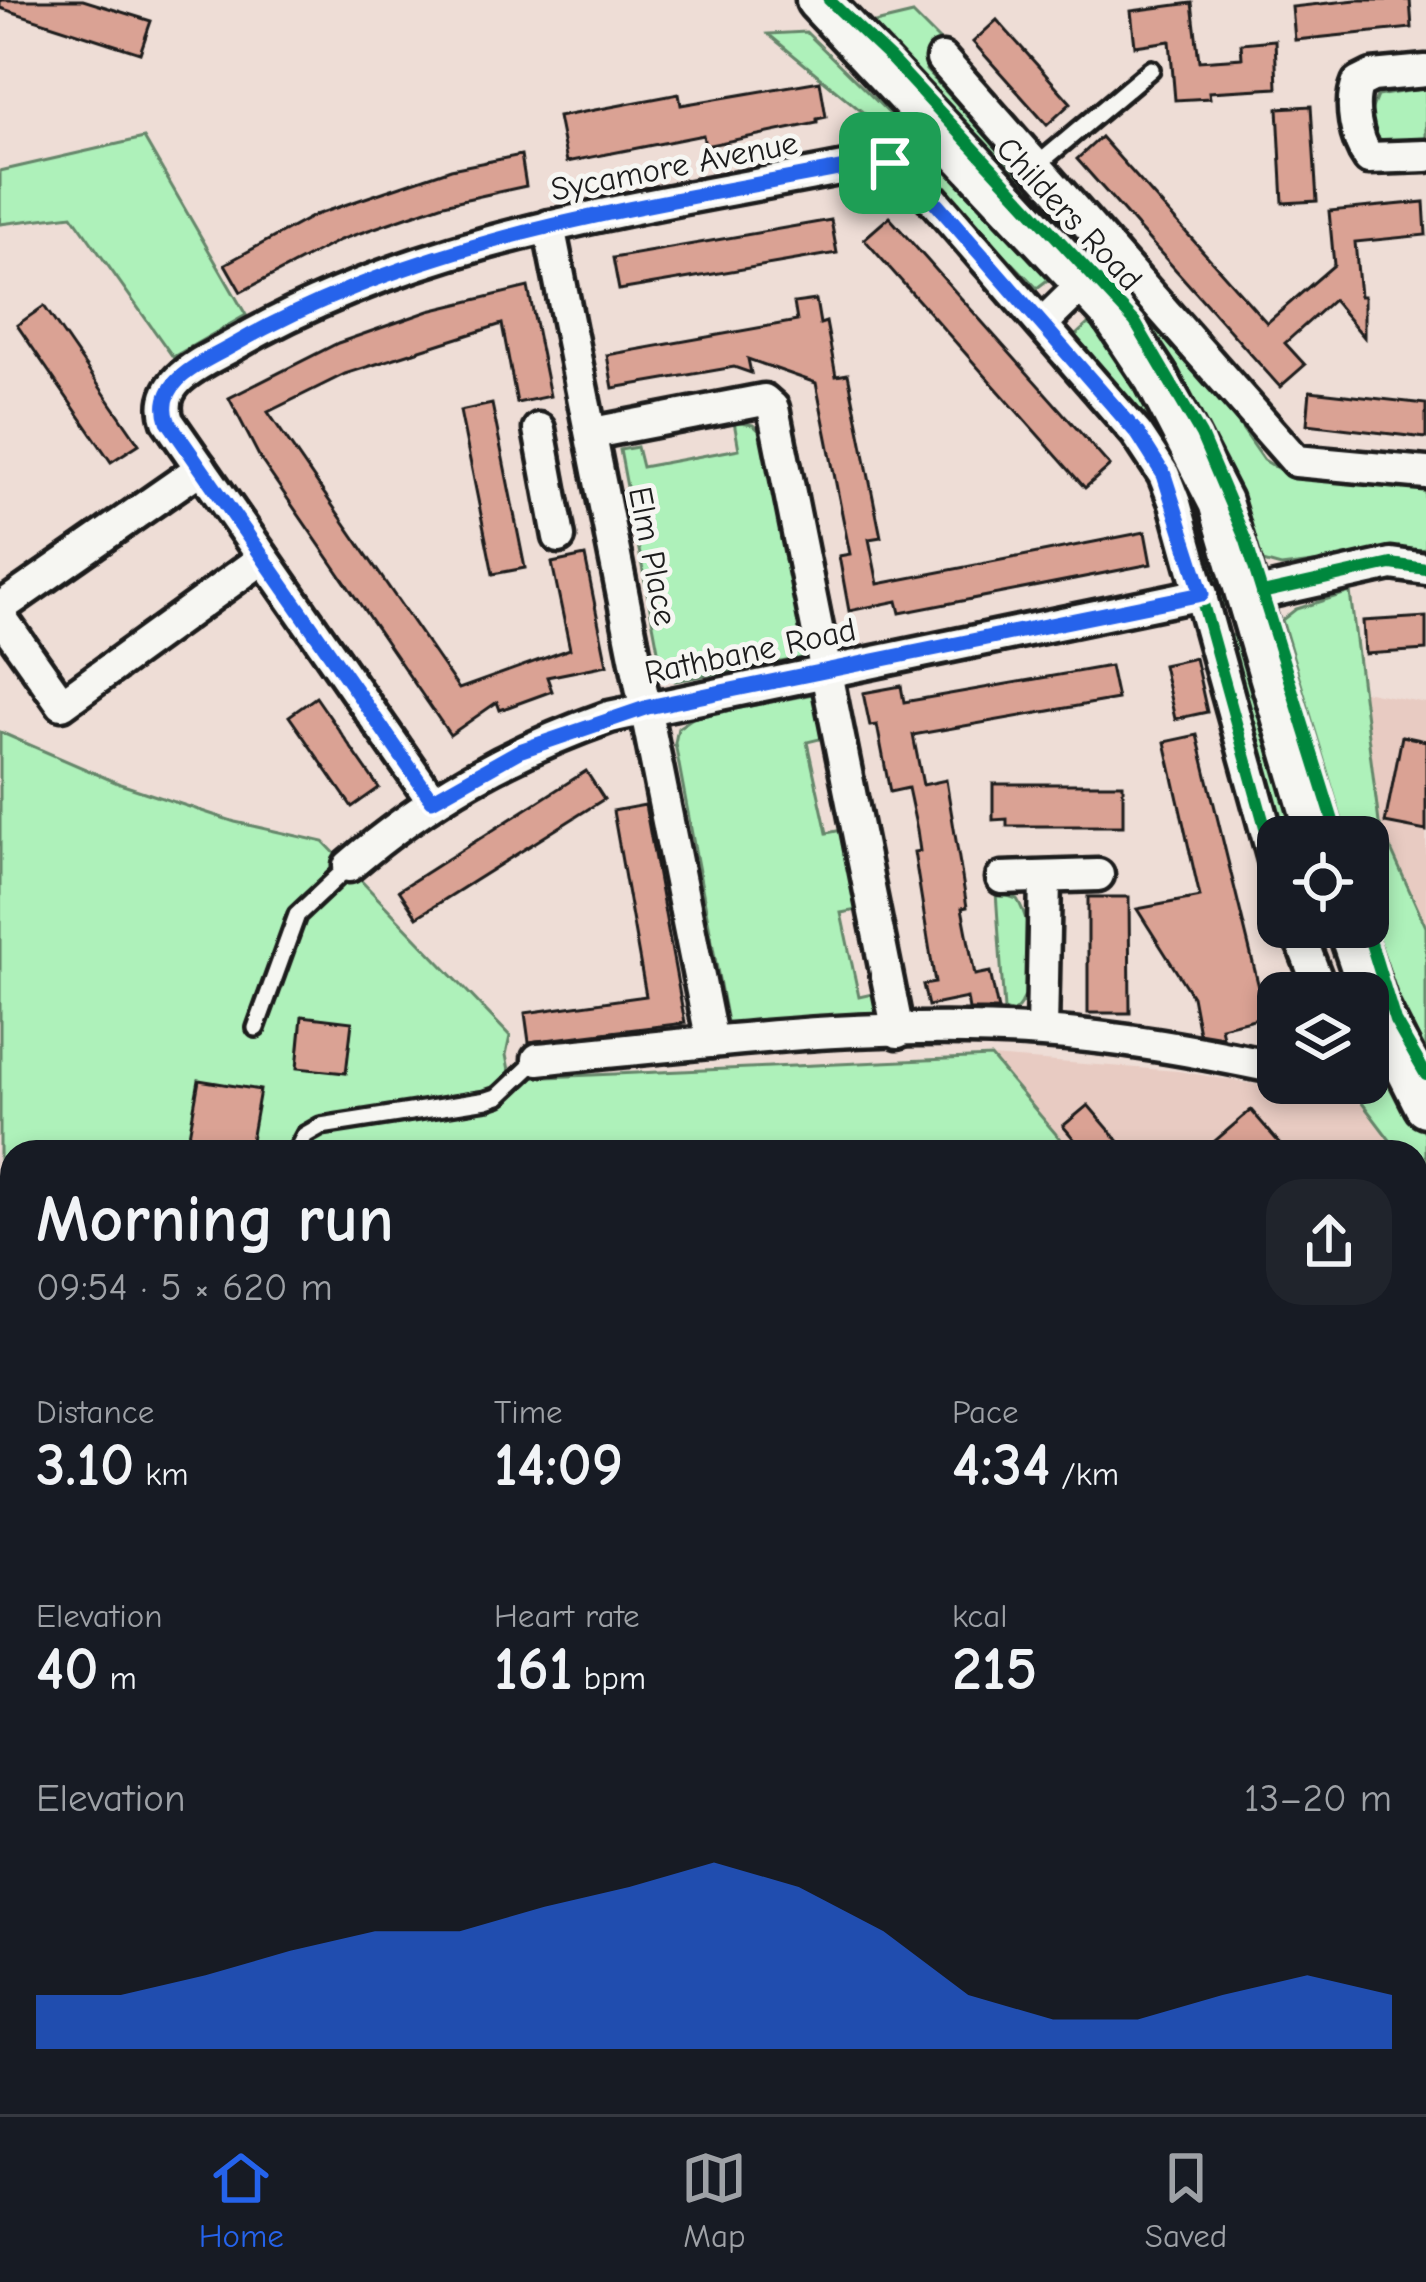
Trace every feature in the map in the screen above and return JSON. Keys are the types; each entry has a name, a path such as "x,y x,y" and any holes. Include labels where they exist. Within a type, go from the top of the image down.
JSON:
{"main road":[{"name":"Childers Road","path":"818,0 1112,312 1156,378 1220,502 1249,596 1287,816"},
{"path":"1356,948 1376,1006 1426,1105"}],"street":[{"path":"942,59 1296,460 1426,473"},
{"path":"1426,70 1372,76 1358,83 1353,96 1360,146 1369,158 1426,156"},
{"name":"Sycamore Avenue","path":"432,800 201,468 165,411 169,392 184,374 320,299 432,256 549,226 890,163 916,180 1152,454 1175,503 1202,594 1282,816"},
{"name":"Elm Place","path":"549,226 712,1042"},
{"path":"1042,323 1085,282"},
{"path":"593,434 764,400 772,408 898,1031"},
{"path":"539,429 559,537"},
{"path":"201,468 0,612 62,704 263,557"},
{"path":"550,487 602,476"},
{"path":"1249,596 1390,564 1426,569"},
{"name":"Rathbane Road","path":"349,866 432,800 519,751 648,707 1202,594"},
{"path":"1002,878 1097,875"},
{"path":"1042,1031 1045,878"},
{"path":"538,1059 898,1031 1042,1031 1257,1064"}],"lane":[{"path":"1036,166 1151,69"},
{"path":"256,1028 297,915 349,866"},
{"path":"303,1140 321,1126 500,1096 538,1059"}],"shaded area":[{"path":"1363,691 1426,703 1426,927 1389,845 1389,816 1378,816"},
{"path":"991,1057 1178,1071 1257,1085 1257,1104 1363,1104 1390,1140 1061,1140"}],"green space":[{"path":"913,14 940,41 926,70 1158,323 1213,387 1264,460 1288,475 1426,486 1426,549 1281,567 1263,562 1208,430 1138,311 911,73 871,24"},
{"path":"806,32 1054,275 1037,288 882,128 768,34"},
{"path":"1426,88 1426,139 1387,145 1375,134 1371,111 1377,96"},
{"path":"144,138 246,315 173,357 72,215 0,224 0,171"},
{"path":"1088,324 1101,330 1190,479 1235,604 1217,606 1170,448 1075,336"},
{"path":"734,422 753,425 767,438 808,647 803,658 675,681 662,671 620,450 637,447 642,467 739,449"},
{"path":"1350,592 1378,816 1341,816 1282,620 1296,609"},
{"path":"1244,633 1294,814 1289,816 1271,816 1225,637"},
{"path":"818,693 828,737 807,742 827,833 847,829 863,909 841,913 859,997 881,992 882,1019 729,1033 675,743 678,728 694,717"},
{"path":"0,732 120,784 235,822 324,842 510,1036 506,1055 510,1075 991,1057 1061,1140 0,1140"},
{"path":"1389,845 1426,927 1426,1059 1399,1010 1380,948 1389,948"},
{"path":"996,892 1017,899 1031,942 1028,990 1013,1013 1004,1010"},
{"path":"1389,1072 1426,1134 1426,1140 1390,1140 1363,1104 1389,1104"}],"building":[{"path":"0,0 83,0 151,21 140,53 0,8"},
{"path":"1410,0 1412,28 1295,40 1292,7"},
{"path":"1192,3 1199,61 1242,58 1241,43 1275,40 1277,88 1209,92 1210,98 1175,100 1170,41 1135,46 1131,11"},
{"path":"997,20 1071,103 1047,125 973,42"},
{"path":"820,81 826,117 817,123 705,146 703,135 567,162 558,117 679,94 681,105"},
{"path":"1311,106 1317,201 1283,203 1278,108"},
{"path":"1101,137 1267,323 1334,265 1329,211 1424,202 1426,235 1355,242 1360,296 1364,296 1364,337 1333,300 1285,343 1305,365 1280,387 1077,159"},
{"path":"521,155 526,186 444,204 340,240 241,292 225,264 315,215 451,169"},
{"path":"889,217 1110,466 1085,488 864,239"},
{"path":"831,220 837,253 619,290 613,258"},
{"path":"528,287 550,396 517,403 502,324 345,374 268,412 459,689 570,649 552,563 585,556 607,665 547,677 552,691 500,710 497,702 450,735 261,460 229,398 338,343 429,311"},
{"path":"816,300 820,324 826,322 836,376 848,374 881,537 869,539 878,584 1145,532 1151,564 900,613 897,601 849,611 839,556 850,554 816,383 748,359 751,373 734,367 613,388 607,355 797,321 794,303"},
{"path":"44,306 139,444 111,462 17,325"},
{"path":"1310,391 1426,404 1426,438 1307,424"},
{"path":"492,404 525,568 493,574 460,411"},
{"path":"1426,617 1426,650 1365,654 1363,621"},
{"path":"1195,658 1207,712 1175,719 1163,665"},
{"path":"1110,666 1117,699 913,735 923,785 946,780 975,975 990,972 998,1010 969,1010 967,998 928,1006 923,985 935,983 914,852 920,851 917,830 908,788 890,792 877,725 870,726 863,693 901,686 904,702"},
{"path":"316,697 379,788 352,807 289,716"},
{"path":"1197,735 1257,979 1257,1018 1221,1027 1223,1037 1199,1033 1192,996 1137,909 1200,897 1165,742"},
{"path":"1402,736 1426,741 1426,831 1389,824 1386,816"},
{"path":"586,771 604,799 417,917 399,890"},
{"path":"993,784 1123,784 1123,826 1007,826 1007,819 993,820"},
{"path":"645,805 685,1023 529,1042 525,1013 646,996 613,811"},
{"path":"1088,897 1129,897 1130,1013 1088,1013"},
{"path":"302,1016 352,1022 346,1073 297,1068"},
{"path":"199,1080 260,1090 251,1140 188,1140"},
{"path":"1088,1105 1118,1140 1075,1140 1063,1126"},
{"path":"1251,1110 1277,1140 1216,1140"}],"cycle path":[{"path":"829,0 891,59 1135,322 1201,435 1246,541 1331,816"},
{"path":"432,800 168,421 168,394 175,383 208,359 308,307 466,249 630,209 880,161 901,167 916,180 1137,434 1164,475 1262,816"},
{"path":"1262,593 1391,564 1426,569"},
{"path":"1372,948 1395,1021 1426,1075"}],"route":[{"path":"880,161 890,163 916,180 1138,434 1164,475 1202,594 648,707 519,751 432,800 168,421 165,402 175,382 285,315 432,256 549,226 880,161"}]}
